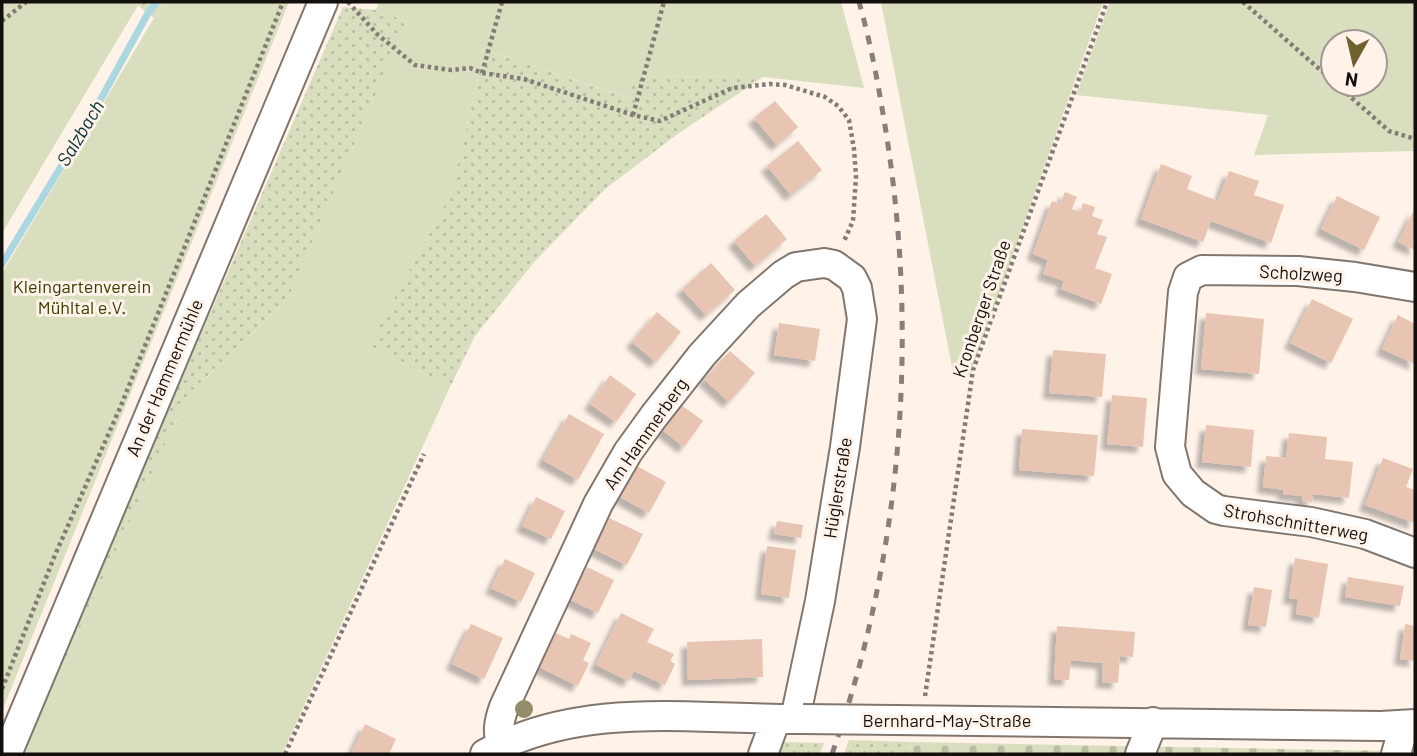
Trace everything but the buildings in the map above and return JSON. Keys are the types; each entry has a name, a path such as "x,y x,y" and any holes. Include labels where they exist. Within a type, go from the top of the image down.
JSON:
{"street":[{"name":"An der Hammermühle","path":"7,754 323,2"},
{"name":"Am Hammerberg","path":"493,750 504,707 598,504 628,452 702,355 748,305 796,267 812,263 834,265"},
{"name":"Hüglerstraße","path":"764,754 792,719 820,601 860,341 862,318 857,288 852,278 834,265"},
{"name":"Scholzweg","path":"1188,277 1202,270 1298,271 1415,287"},
{"name":"Strohschnitterweg","path":"1188,277 1183,292 1170,447 1177,474 1193,493 1216,509 1311,522 1366,534 1415,553"},
{"name":"Bernhard-May-Straße","path":"493,750 543,731 603,719 656,715 908,721 1410,725"},
{"path":"1140,754 1153,722"},
{"path":"1396,754 1410,725"}],"path":[{"path":"2,22 26,2"},
{"path":"2,689 55,555 120,408 283,2"},
{"path":"348,2 377,34 415,65 470,68 482,73 524,79 633,115 660,121 732,88 785,85 825,97 838,106 849,120 856,177 853,221"},
{"path":"482,73 502,2"},
{"path":"633,115 664,2"},
{"name":"Kronberger Straße","path":"908,721 972,370 1107,2"},
{"path":"1243,2 1319,70"},
{"path":"1351,98 1389,131 1415,139"},
{"path":"285,754 424,454"}],"green space":[{"name":"Kleingartenverein Mühltal e.V.","path":"6,2 140,2 2,233 2,6"},
{"path":"140,2 170,2 154,18 137,5"},
{"name":"Kleingartenverein Mühltal e.V.","path":"170,2 289,2 2,711 2,278 4,270 154,18"},
{"path":"379,2 841,2 864,88 763,77 635,76 629,98 485,50 450,195 368,346 450,387 282,754 22,754 188,395 288,299 407,21 376,10"},
{"path":"881,2 1103,2 970,375 953,372"},
{"path":"1110,2 1415,2 1415,151 1254,155 1268,115 1076,95"},
{"path":"343,7 376,10 407,21 288,299 188,395 22,754 19,754"},
{"path":"485,50 628,98 635,76 763,77 679,133 605,189 535,261 475,336 450,387 368,346 450,195"},
{"path":"849,740 912,742 906,754 844,754"},
{"path":"784,742 824,743 820,754 777,754"},
{"path":"912,742 1388,751 1387,754 906,754"}],"waterway":[{"name":"Salzbach","path":"2,264 91,117 148,13 157,2"}],"railway":[{"path":"832,754 856,679 875,602 889,525 898,446 902,368 896,210 881,99 859,2"}]}
